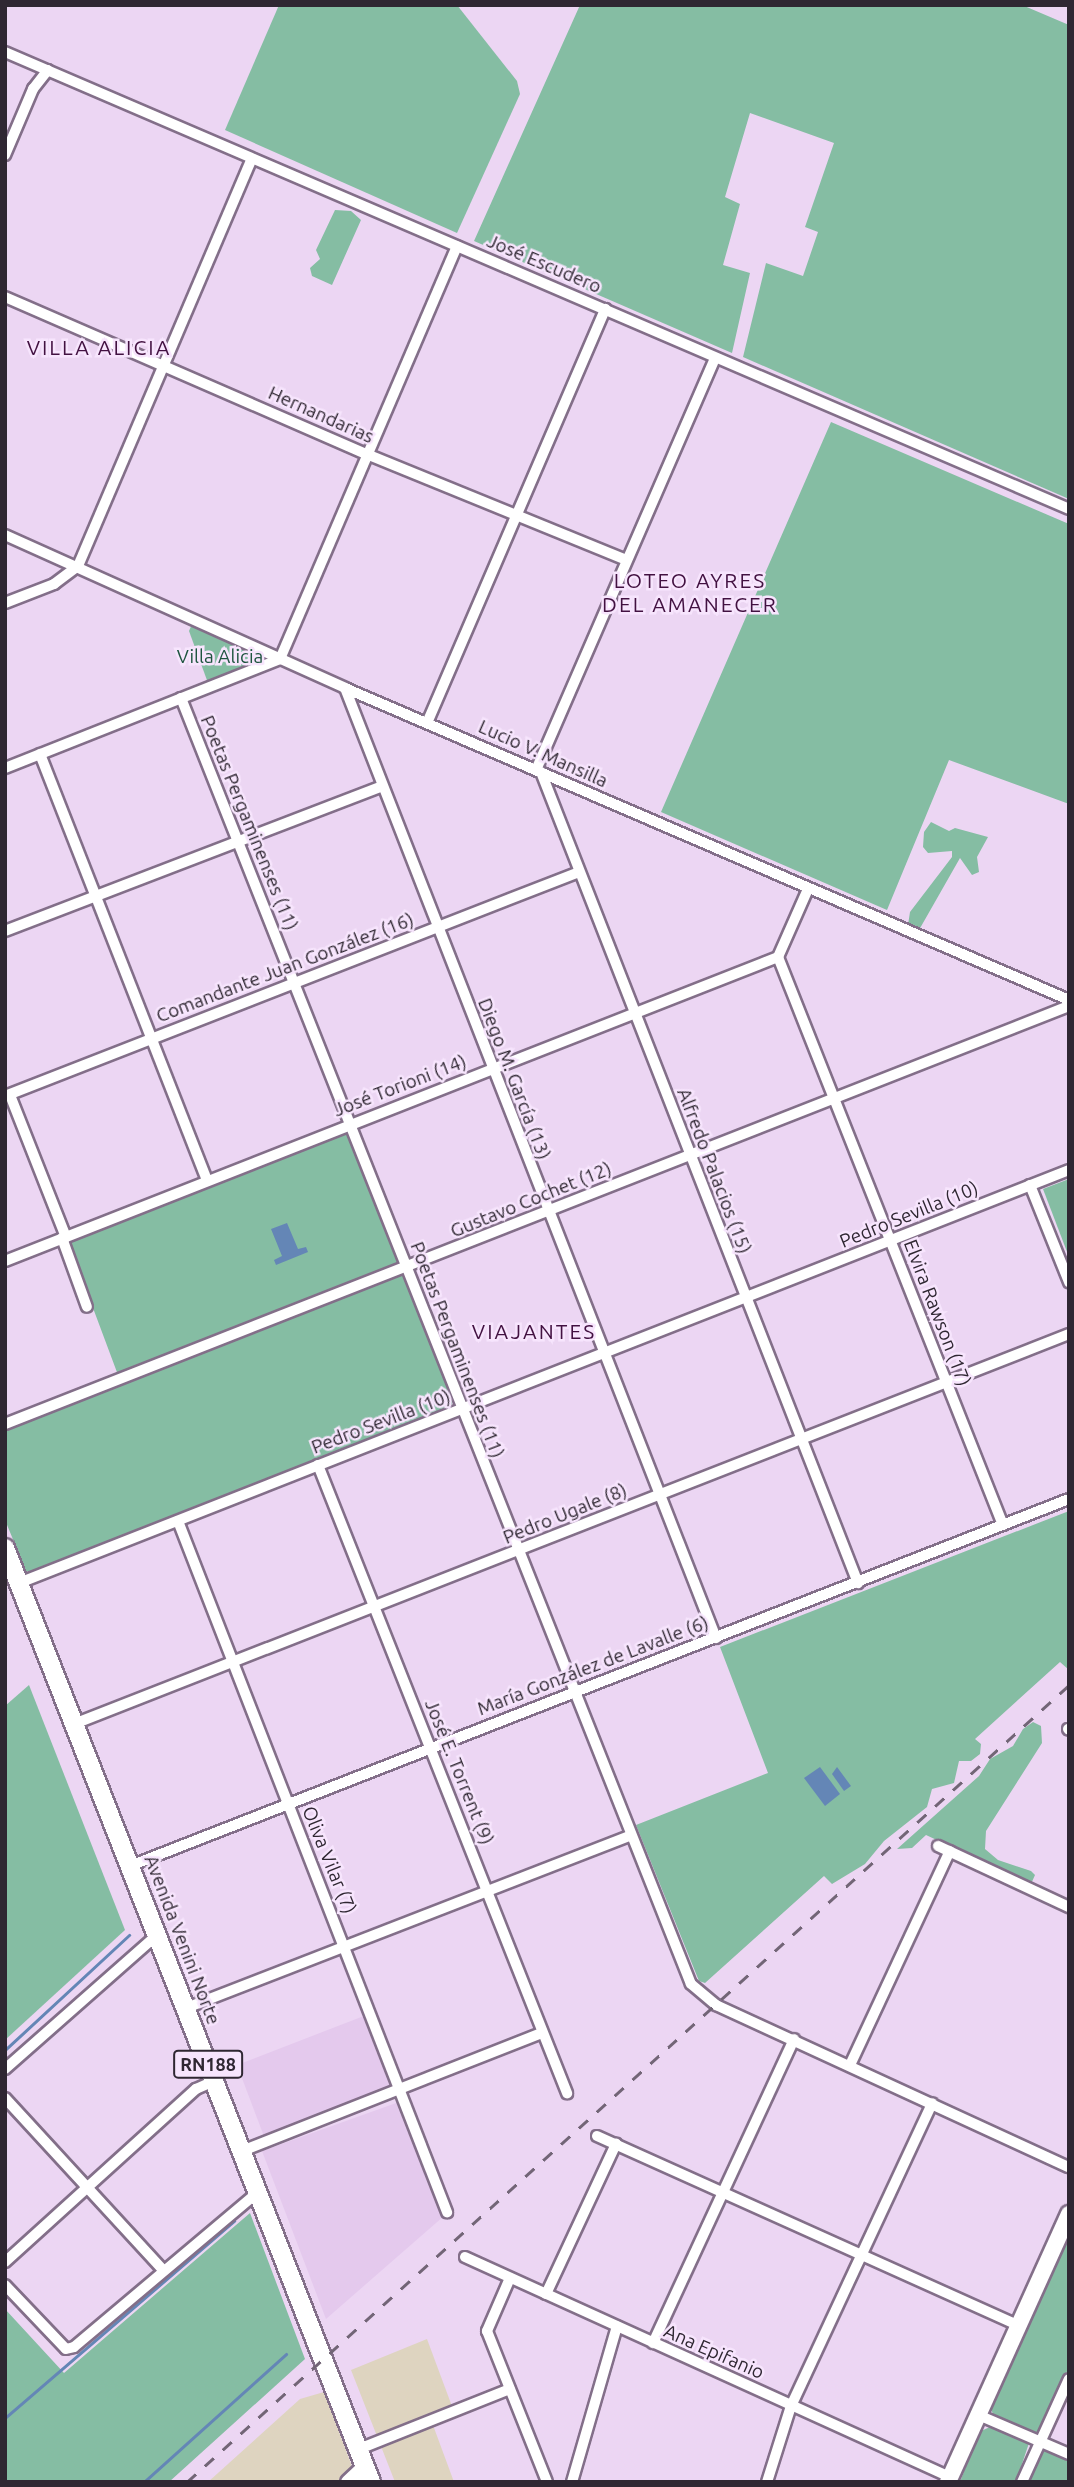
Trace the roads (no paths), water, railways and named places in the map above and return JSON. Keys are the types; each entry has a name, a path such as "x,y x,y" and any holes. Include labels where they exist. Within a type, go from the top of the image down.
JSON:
{"highway":[{"name":"Avenida Venini Norte","path":"5,1548 365,2465"}],"main road":[{"path":"949,2479 976,2414 1069,2214"},
{"path":"348,2482 365,2465"}],"street":[{"name":"José Escudero","path":"5,51 1069,509"},
{"path":"6,152 33,89 48,70"},
{"path":"5,603 54,584 78,566 252,159"},
{"path":"5,768 280,659 457,246"},
{"name":"Hernandarias","path":"5,297 369,455 626,560"},
{"path":"427,723 606,309"},
{"path":"538,771 626,560 715,358"},
{"name":"Lucio V. Mansilla","path":"5,535 345,688 1069,1000"},
{"name":"Diego M. García (13)","path":"345,688 491,1070 716,1638"},
{"name":"Poetas Pergaminenses (11)","path":"181,698 688,1980 716,2005 1069,2167"},
{"path":"40,754 207,1181"},
{"name":"Alfredo Palacios (15)","path":"538,771 858,1583"},
{"path":"5,931 381,786"},
{"name":"Comandante Juan González (16)","path":"8,1096 579,872"},
{"path":"778,957 808,889"},
{"name":"José Torioni (14)","path":"5,1261 778,957"},
{"name":"Elvira Rawson (17)","path":"778,957 1003,1525"},
{"name":"Gustavo Cochet (12)","path":"5,1424 1069,1006"},
{"path":"8,1096 64,1237 87,1307"},
{"name":"Pedro Sevilla (10)","path":"19,1583 746,1300 1069,1170"},
{"path":"1030,1185 1069,1282"},
{"name":"Pedro Ugale (8)","path":"74,1724 1069,1334"},
{"name":"José E. Torrent (9)","path":"318,1465 567,2093"},
{"name":"María González de Lavalle (6)","path":"130,1866 1069,1499"},
{"name":"Oliva Vilar (7)","path":"178,1521 447,2212"},
{"path":"186,2007 631,1835"},
{"path":"938,1846 1069,1907"},
{"path":"850,2065 950,1851"},
{"path":"5,2069 157,1935"},
{"path":"242,2151 542,2033"},
{"path":"653,2343 794,2039"},
{"path":"5,2262 196,2089 214,2081"},
{"path":"5,2098 162,2269"},
{"path":"767,2482 790,2406 932,2104"},
{"path":"597,2136 1017,2325"},
{"path":"546,2294 616,2144"},
{"path":"5,2285 66,2349 74,2347 162,2269 258,2192"},
{"name":"Ana Epifanio","path":"465,2257 949,2479"},
{"path":"510,2278 487,2331 547,2482"},
{"path":"572,2482 617,2326"},
{"path":"1022,2482 1069,2379"},
{"path":"365,2465 510,2389"},
{"path":"976,2414 1069,2454"}],"water":[{"path":"287,1223 298,1249 306,1247 308,1252 276,1265 274,1260 282,1256 271,1229"},
{"path":"820,1767 840,1794 825,1806 804,1778"},
{"path":"837,1767 851,1786 844,1791 832,1774"}],"waterway":[{"path":"5,2050 129,1935"},
{"path":"5,2418 234,2221"},
{"path":"144,2482 286,2354"}],"railway":[{"path":"187,2482 1069,1685"}],"district":[{"name":"VILLA ALICIA","path":"99,347"},
{"name":"LOTEO AYRES DEL AMANECER","path":"690,592"},
{"name":"VIAJANTES","path":"534,1331"}],"park label":[{"name":"Villa Alicia","path":"220,657"}]}
